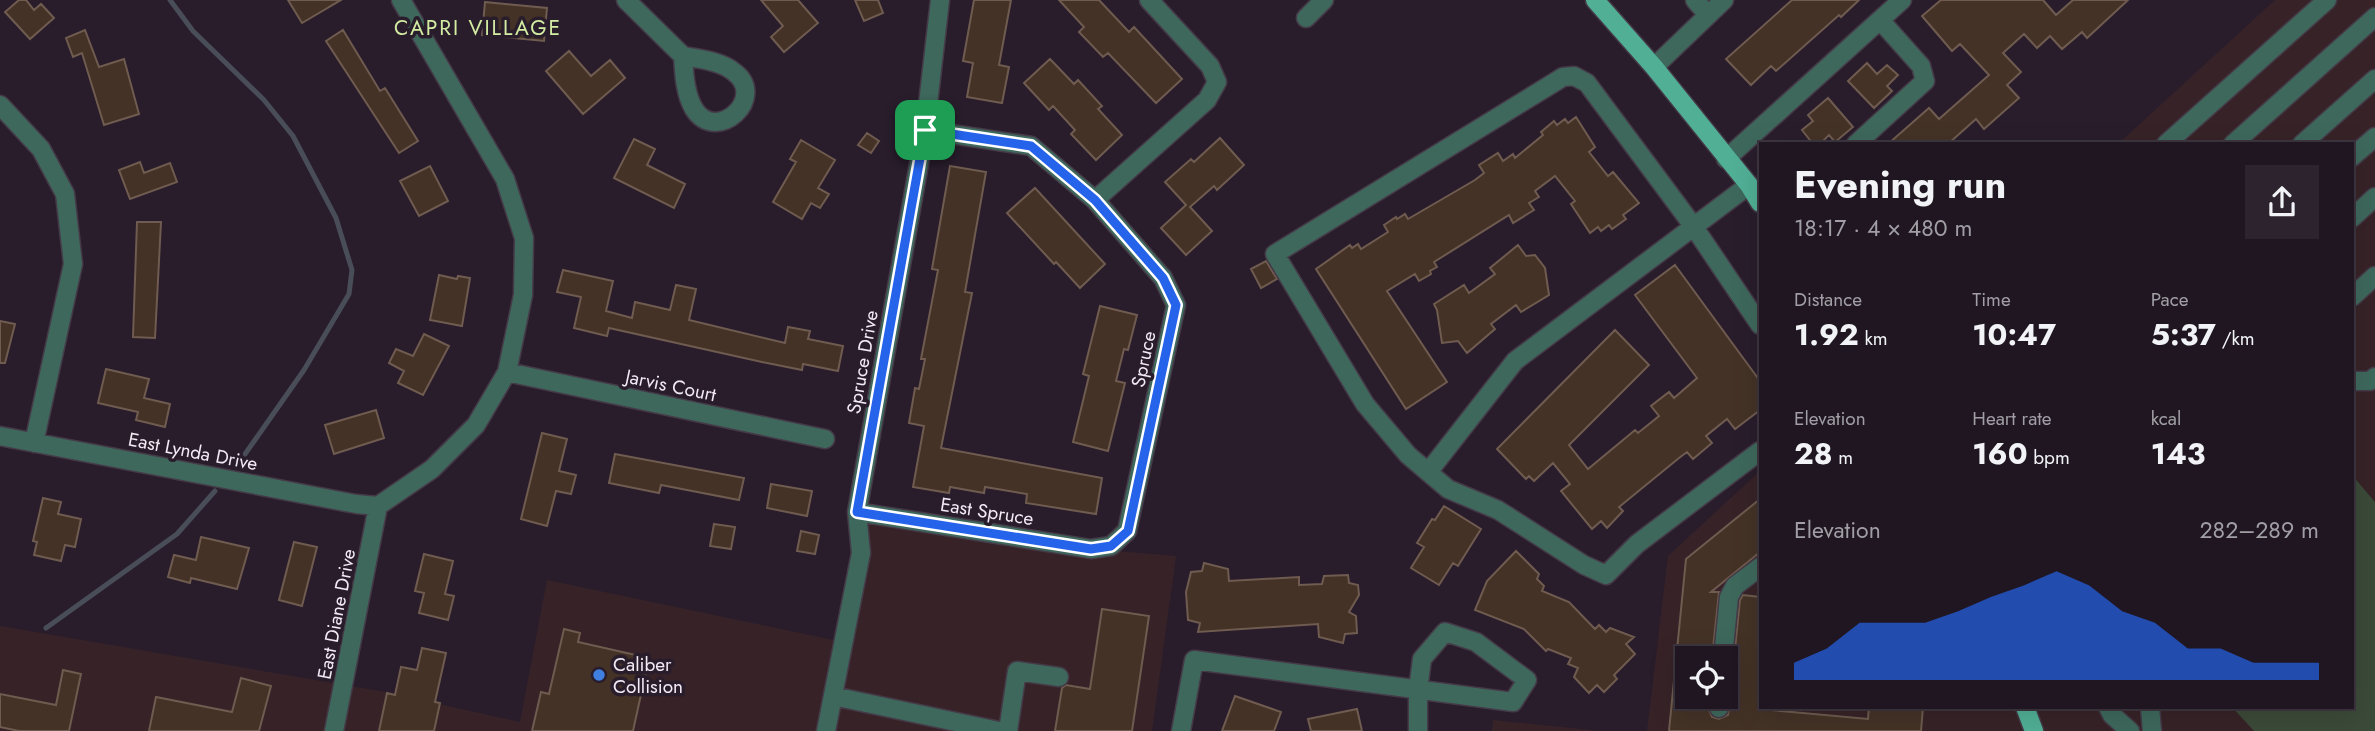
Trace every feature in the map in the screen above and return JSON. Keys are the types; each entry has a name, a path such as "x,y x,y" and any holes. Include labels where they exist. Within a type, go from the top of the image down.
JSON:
{"main road":[{"path":"1595,0 1654,66 1749,185 1759,201"},
{"path":"2026,709 2034,731"}],"street":[{"path":"378,506 432,470 476,425 508,372 523,295 524,238 505,179 401,0"},
{"path":"626,0 683,56"},
{"name":"Spruce Drive","path":"827,731 861,553 857,512 925,130 940,0"},
{"path":"1095,200 1207,100 1217,82 1210,66 1149,0"},
{"path":"1306,18 1324,0"},
{"path":"1695,0 1708,15"},
{"path":"1654,66 1724,0"},
{"path":"1727,159 1902,0"},
{"path":"2168,142 2327,0"},
{"path":"2235,142 2375,17"},
{"path":"1858,142 1925,81 1921,66 1880,20"},
{"path":"1759,324 1694,227 1587,83 1574,76 1563,77 1275,254 1365,404 1408,455 1448,489 1497,510 1584,565 1606,575 1637,544 1759,452"},
{"path":"2304,142 2375,79"},
{"path":"0,105 41,149 65,194 73,264 34,443"},
{"name":"Spruce","path":"925,130 1031,146 1095,200 1163,278 1176,305 1128,531 1111,546"},
{"path":"2354,155 2375,136"},
{"path":"1429,471 1515,361 1749,185"},
{"path":"2354,216 2375,197"},
{"path":"2354,295 2375,276"},
{"name":"Jarvis Court","path":"508,372 825,439"},
{"name":"East Lynda Drive","path":"0,436 378,506"},
{"name":"East Diane Drive","path":"334,731 378,506"},
{"name":"East Spruce","path":"857,512 1091,549 1111,546"},
{"path":"1724,646 1729,597 1735,586 1759,568"},
{"path":"1181,731 1194,660 1418,690 1513,702 1527,680 1476,642 1445,632 1422,659 1418,690 1418,731"},
{"path":"1008,731 1012,671 1059,677"},
{"path":"833,696 999,731"},
{"path":"2150,709 2151,731"},
{"path":"2112,718 2130,731"}],"shaded area":[{"path":"2275,0 2375,0 2375,731 1647,731 1668,556 1759,472 1759,709 2354,709 2354,142 2120,142"},
{"path":"857,512 1091,549 1176,556 1152,731 0,731 0,626 380,691 520,722 547,580 843,642"},
{"path":"1493,720 1600,731 1492,731"}],"green space":[{"path":"2354,477 2375,502 2375,731 2254,731 2234,709 2354,709"}],"building":[{"path":"19,0 26,0 34,10 41,4 54,18 30,39 5,12"},
{"path":"288,0 341,0 302,23"},
{"path":"761,0 798,0 818,23 784,52 771,37 783,26"},
{"path":"855,0 878,0 883,13 864,21"},
{"path":"974,0 1011,0 999,65 1009,67 1002,103 967,97 973,63 963,61"},
{"path":"1059,0 1099,0 1129,32 1134,27 1182,79 1156,103 1108,53 1103,57 1079,32 1084,27"},
{"path":"1792,0 1859,0 1776,71 1771,66 1751,85 1726,59"},
{"path":"1941,0 2043,0 2056,15 2073,0 2128,0 2087,38 2082,32 2062,49 2050,36 2037,48 2024,34 2003,53 2021,72 2007,85 2019,98 1984,129 1976,119 1950,142 1890,142 1929,108 1939,119 1989,75 1960,44 1952,51 1922,16"},
{"path":"485,2 547,8 544,41 482,35"},
{"path":"85,30 99,67 124,59 139,114 104,125 82,53 73,57 66,38"},
{"path":"343,30 380,91 385,88 418,141 399,153 326,41"},
{"path":"569,51 591,76 610,60 625,78 583,114 546,71"},
{"path":"1050,59 1074,84 1078,80 1102,106 1098,109 1122,135 1096,160 1071,134 1075,130 1053,106 1049,110 1024,83"},
{"path":"1867,63 1877,74 1887,65 1898,75 1887,86 1892,91 1874,108 1848,81"},
{"path":"1828,98 1853,127 1835,142 1829,135 1822,142 1811,142 1802,130 1813,121 1808,115"},
{"path":"1576,117 1595,147 1589,152 1608,176 1613,172 1639,203 1623,215 1626,219 1612,229 1609,225 1601,231 1598,227 1590,233 1571,204 1575,201 1555,176 1535,191 1539,197 1529,203 1534,210 1513,223 1509,215 1434,262 1437,267 1430,271 1431,274 1419,281 1415,274 1387,291 1447,382 1406,409 1316,269 1350,245 1352,248 1358,244 1361,249 1388,232 1384,225 1396,217 1397,219 1405,214 1408,219 1475,180 1484,173 1479,165 1498,153 1503,161 1513,154 1515,158 1543,135 1541,132 1554,121 1557,125 1565,119 1568,123"},
{"path":"867,133 879,141 871,153 858,145"},
{"path":"1220,138 1244,165 1217,190 1214,186 1190,207 1212,231 1186,255 1161,228 1186,205 1165,182 1191,159 1194,162"},
{"path":"634,139 655,149 647,165 685,184 674,208 614,178"},
{"path":"801,140 835,160 818,188 829,194 820,208 811,203 802,219 773,202 796,162 790,159"},
{"path":"140,162 144,173 170,163 177,182 130,199 119,170"},
{"path":"430,166 448,201 419,216 400,181"},
{"path":"950,166 986,172 965,292 972,293 941,448 1102,478 1096,514 1026,503 1027,494 985,487 984,493 950,487 949,493 913,487 924,426 909,423 915,388 919,389 925,359 921,359 938,270 932,269"},
{"path":"1035,188 1105,264 1080,288 1007,213"},
{"path":"137,222 161,222 155,338 133,337"},
{"path":"1518,245 1526,256 1535,255 1545,268 1549,295 1521,312 1516,305 1491,324 1495,329 1467,353 1458,341 1442,343 1434,304 1464,285 1469,293 1495,274 1490,268"},
{"path":"1266,261 1277,279 1261,288 1251,269"},
{"path":"1675,265 1759,380 1759,411 1735,429 1727,419 1706,436 1712,443 1693,459 1687,452 1619,507 1623,511 1607,528 1601,521 1592,529 1561,491 1570,484 1553,463 1534,481 1529,476 1526,479 1497,449 1615,330 1649,365 1569,445 1588,469 1635,430 1638,433 1659,416 1651,406 1669,392 1674,398 1697,378 1635,295"},
{"path":"563,270 613,281 606,311 632,318 635,302 670,310 676,285 696,289 689,320 785,343 788,327 810,331 808,339 843,346 838,371 803,364 802,370 609,328 607,336 574,328 581,297 557,292"},
{"path":"439,275 457,279 458,276 470,278 462,326 430,320"},
{"path":"1100,306 1137,315 1116,381 1125,383 1108,451 1073,442 1089,376 1083,374"},
{"path":"0,321 15,324 5,363 0,363"},
{"path":"424,334 449,346 423,395 398,383 404,371 389,363 396,349 413,356"},
{"path":"106,369 149,379 144,398 170,404 165,427 136,420 138,412 98,403"},
{"path":"376,410 384,438 334,454 325,425"},
{"path":"542,433 567,439 559,471 576,475 571,494 556,491 547,526 521,519"},
{"path":"615,454 744,478 739,500 661,485 659,493 609,483"},
{"path":"771,484 812,491 807,516 767,508"},
{"path":"43,498 61,502 58,514 81,519 75,547 65,545 61,561 34,555 37,542 33,541"},
{"path":"1759,500 1759,553 1711,592 1719,592 1713,646 1677,646 1686,559"},
{"path":"1444,506 1481,529 1458,566 1453,563 1439,585 1411,568 1424,547 1417,543"},
{"path":"714,524 735,527 731,549 710,546"},
{"path":"801,531 819,535 815,554 797,551"},
{"path":"201,537 249,548 237,589 191,578 190,583 168,577 174,555 196,560"},
{"path":"294,542 317,547 302,606 279,600"},
{"path":"1516,551 1539,574 1537,579 1544,586 1542,591 1569,602 1595,629 1599,625 1606,632 1610,628 1634,637 1626,644 1635,654 1614,675 1617,679 1604,692 1597,685 1589,693 1574,677 1578,668 1568,664 1571,658 1548,649 1546,651 1524,629 1475,610 1487,581"},
{"path":"424,554 453,561 445,594 454,596 448,620 419,613 424,593 415,591"},
{"path":"1204,563 1228,569 1229,581 1299,577 1299,585 1322,584 1324,576 1348,575 1349,583 1358,585 1359,595 1349,612 1356,616 1357,633 1345,634 1343,643 1319,637 1318,624 1198,632 1200,623 1188,620 1186,592 1191,572 1202,571"},
{"path":"1743,595 1759,597 1759,709 1868,719 1869,709 1923,709 1921,731 1669,731 1675,670 1675,709 1708,709 1712,717 1719,719 1728,715 1729,709 1738,709 1738,646 1735,646 1740,600"},
{"path":"1102,609 1149,616 1132,731 1055,731 1062,688 1066,685 1090,689"},
{"name":"Caliber Collision","path":"564,629 580,633 578,642 649,658 633,731 532,731 541,692 549,694"},
{"path":"422,648 446,653 435,702 440,703 434,731 379,731 387,693 395,695 401,667 417,670"},
{"path":"63,670 81,674 69,731 19,731 0,727 0,694 56,705"},
{"path":"241,678 271,686 259,731 149,731 156,697 232,712"},
{"path":"1235,696 1281,712 1274,731 1222,731"},
{"path":"1357,709 1362,731 1311,731 1308,719"}],"waterway":[{"path":"170,0 193,31 264,100 293,136 336,218 352,270 349,294 304,370 236,467"},
{"path":"46,628 177,534 215,491"}],"place":[{"name":"Caliber Collision","path":"599,675"}],"district":[{"name":"CAPRI VILLAGE","path":"478,28"}],"route":[{"path":"925,130 1031,146 1095,200 1163,278 1176,305 1128,531 1111,546 1091,549 857,512 925,130"}]}
